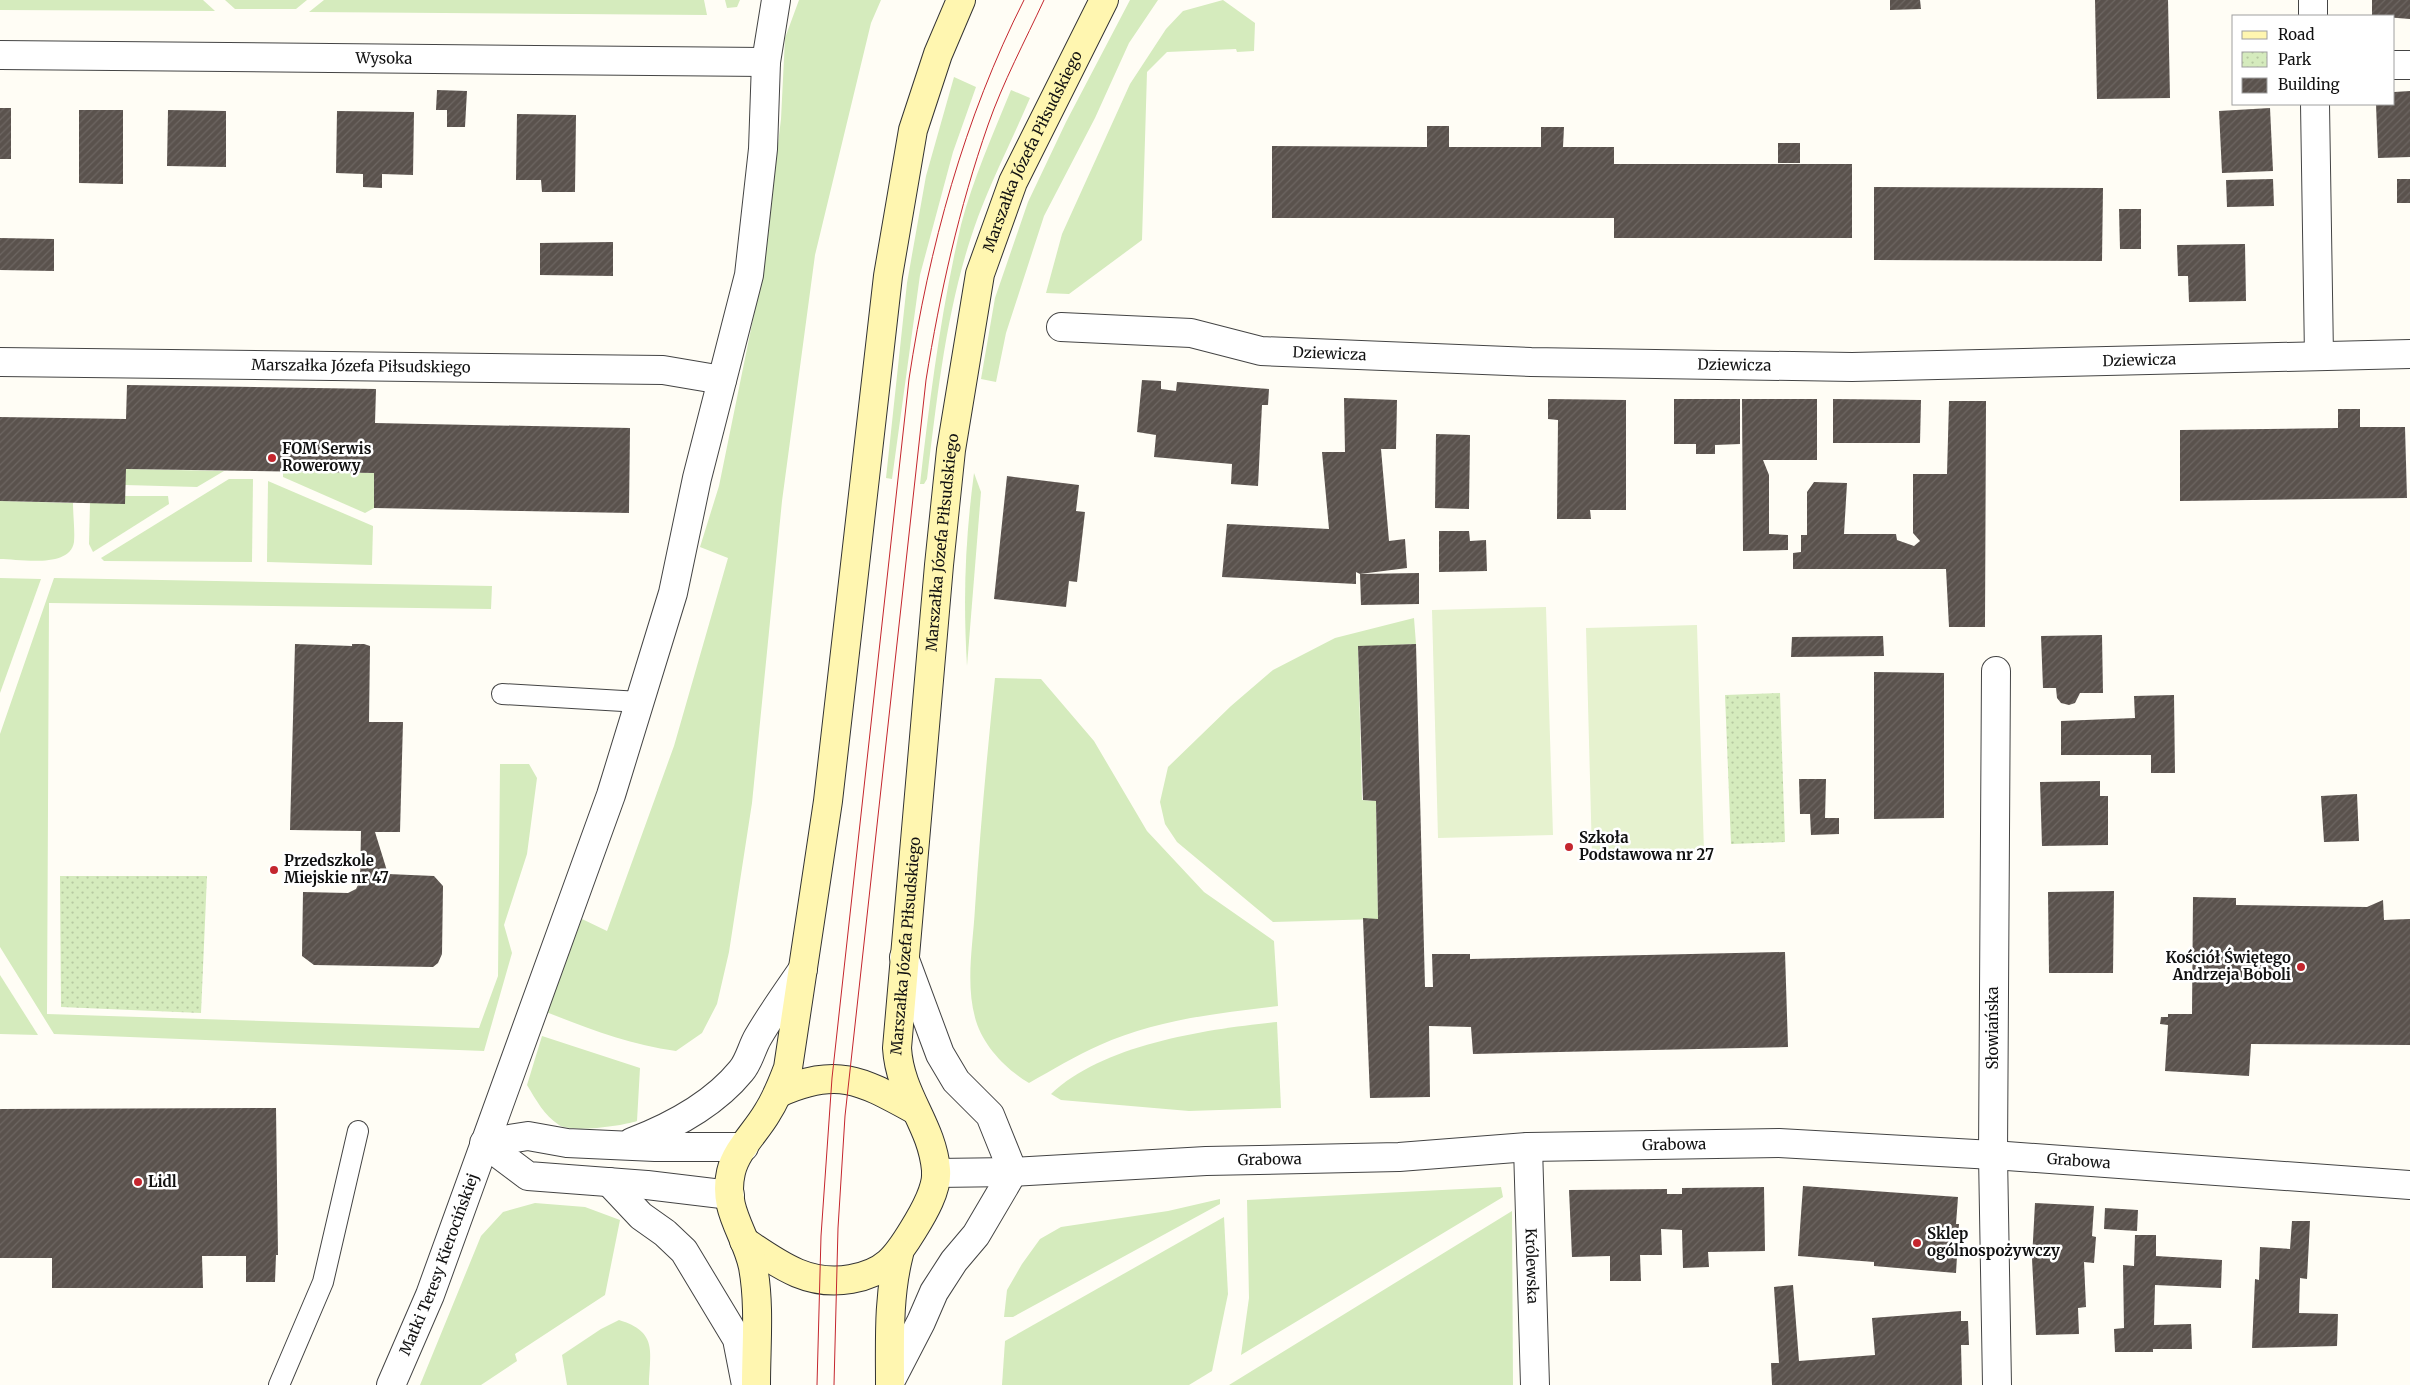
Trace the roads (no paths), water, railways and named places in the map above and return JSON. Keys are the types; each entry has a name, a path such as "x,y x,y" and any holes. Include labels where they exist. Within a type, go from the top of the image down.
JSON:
{"main road":[{"path":"756,1385 756,1290 753,1265 733,1219 730,1195 731,1171 778,1093 788,1068 828,801 888,276 913,130 938,54 961,0"},
{"name":"Marszałka Józefa Piłsudskiego","path":"936,1173 934,1152 904,1088 898,1064 904,957 951,450 980,274 1013,182 1104,0"},
{"path":"778,1093 815,1080 849,1079 872,1087 915,1110"},
{"path":"744,1241 792,1272 819,1281 836,1281 864,1276 882,1269 898,1254 921,1217 936,1173"},
{"path":"890,1384 889,1312 891,1282 898,1254"}],"street":[{"path":"484,1143 611,795 673,593 697,478 749,275 763,149 766,62 776,0"},
{"path":"2313,0 2313,15"},
{"name":"Wysoka","path":"0,54 766,62"},
{"path":"2395,65 2410,65"},
{"path":"2316,105 2320,356"},
{"name":"Dziewicza","path":"1060,327 1191,333 1262,351 1531,362 1852,367 2410,354"},
{"name":"Marszałka Józefa Piłsudskiego","path":"0,362 663,370 722,380"},
{"name":"Słowiańska","path":"1996,671 1992,1155 1997,1385"},
{"path":"890,1384 922,1322 934,1292 954,1261 976,1235 1013,1172 990,1115 956,1081 940,1054 904,957"},
{"path":"627,1144 658,1132 684,1118 715,1096 742,1070 758,1037 803,969"},
{"path":"484,1143 528,1136 567,1143 627,1144 655,1147 744,1147"},
{"path":"484,1143 528,1176 609,1182 730,1195"},
{"name":"Matki Teresy Kierocińskiej","path":"391,1385 430,1295 484,1143"},
{"name":"Grabowa","path":"936,1173 1013,1172 1206,1161 1398,1157 1528,1147 1779,1143 1992,1155 2410,1185"},
{"name":"Królewska","path":"1528,1147 1535,1385"},
{"path":"609,1182 641,1216 665,1233 684,1251 737,1339 746,1385"}],"lane":[{"path":"502,694 640,702"},
{"path":"279,1385 323,1282 358,1131"}],"tram line":[{"path":"817,1385 821,1236 832,1078 909,379 927,281 938,232 952,185 984,91 1024,0"},
{"path":"834,1385 838,1228 845,1116 926,380 951,251 968,188 1000,93 1044,0"}],"place":[{"name":"FOM Serwis Rowerowy","path":"272,458"},
{"name":"Szkoła Podstawowa nr 27","path":"1569,847"},
{"name":"Przedszkole Miejskie nr 47","path":"274,870"},
{"name":"Kościół Świętego Andrzeja Boboli","path":"2301,967"},
{"name":"Lidl","path":"138,1182"},
{"name":"Sklep ogólnospożywczy","path":"1917,1243"}]}
